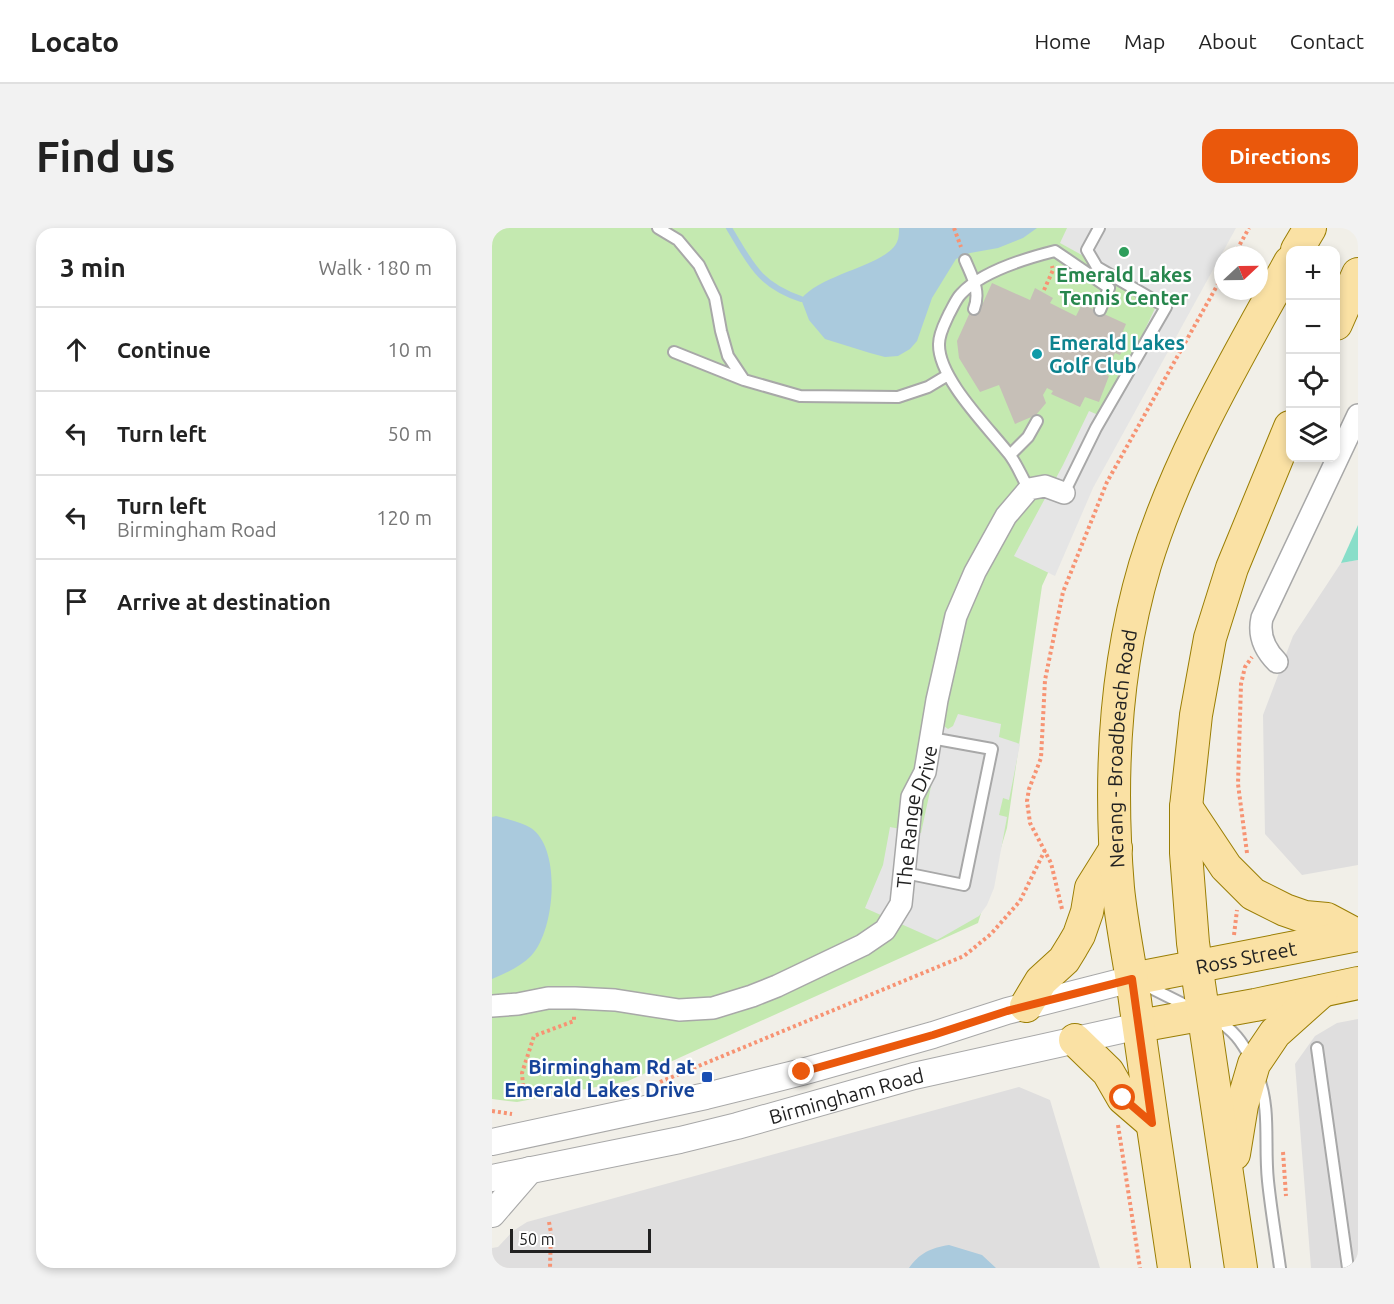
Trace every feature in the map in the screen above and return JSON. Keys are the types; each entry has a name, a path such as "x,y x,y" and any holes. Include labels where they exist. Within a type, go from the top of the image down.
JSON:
{"main road":[{"path":"1299,246 1310,228"},
{"name":"Nerang - Broadbeach Road","path":"1174,1268 1119,891 1113,810 1117,716 1128,637 1145,566 1158,527 1188,453 1286,269"},
{"path":"1340,313 1358,274"},
{"path":"1241,1268 1196,966 1189,902 1186,807 1194,725 1210,638 1232,568 1286,436"},
{"path":"1186,807 1226,867 1253,894 1284,910 1305,917 1327,919 1358,935"},
{"path":"1026,1006 1041,981 1064,960 1079,935 1092,888 1116,848"},
{"name":"Ross Street","path":"1132,979 1358,935"},
{"path":"1203,1013 1255,1005 1358,983"},
{"path":"1229,1184 1242,1105 1254,1064 1275,1033 1322,991"},
{"name":"Birmingham Road","path":"1139,1026 1203,1013"},
{"path":"1075,1040 1108,1072 1123,1098 1152,1123"}],"street":[{"path":"1278,662 1264,645 1260,627 1262,618 1358,415"},
{"path":"1029,489 1045,486 1064,493"},
{"name":"The Range Drive","path":"492,1006 548,998 574,998 615,1000 679,1010 712,1008 752,996 862,945 885,930 901,904 912,797 925,772 956,616 975,572 1006,516 1029,489"},
{"name":"Birmingham Road","path":"496,1139 695,1098 802,1072 1026,1006 1132,979"},
{"name":"Birmingham Road","path":"492,1178 680,1140 914,1076 1139,1026"},
{"path":"492,1214 530,1170"}],"lane":[{"path":"658,228 678,240 699,265 715,298 728,356 744,380"},
{"path":"1064,493 1096,428 1166,307 1097,267 1087,250 1099,228"},
{"path":"1029,489 1010,455 973,411 948,375 940,359 939,342 943,326 960,295 975,282 1022,261 1055,251 1109,288 1100,309"},
{"path":"965,260 975,282 977,298 974,309"},
{"path":"674,352 744,380 800,396 898,397 928,387 948,375"},
{"path":"1010,455 1028,437 1037,421"},
{"path":"905,873 963,885 992,749 930,738"},
{"path":"1132,979 1226,1026 1236,1035 1254,1064 1264,1092 1267,1110 1268,1180 1280,1268"},
{"path":"1317,1048 1348,1268"}],"path":[{"path":"954,228 965,260"},
{"path":"1239,246 1249,228"},
{"path":"1044,290 1053,270 1046,253"},
{"path":"1065,918 1051,863 1030,823 1027,801 1029,789 1041,758 1045,680 1063,592 1107,482 1214,291"},
{"path":"1249,861 1238,784 1241,684 1245,667 1253,655"},
{"path":"651,1085 964,956 991,934 1020,901 1045,850"},
{"path":"1233,944 1237,904"},
{"path":"524,1098 522,1073 534,1036 574,1021 574,998"},
{"path":"492,1111 505,1114 518,1113"},
{"path":"1117,1120 1140,1268"},
{"path":"1283,1149 1286,1197"},
{"path":"549,1222 550,1268"}],"shaded area":[{"path":"1067,228 1236,228 1226,246 1214,246 1214,268 1093,488 1055,576 1014,556 1089,411 1103,417 1160,298 1060,243"},
{"path":"1358,560 1358,865 1302,875 1265,834 1263,715 1293,636 1341,563"},
{"path":"958,714 1001,724 999,737 1020,744 1009,800 1003,798 999,815 1007,817 994,888 987,905 979,916 937,940 865,908 883,865 890,827 921,833 944,726 948,729 953,726"},
{"path":"1358,1019 1358,1268 1311,1268 1295,1064 1315,1036 1337,1023"},
{"path":"1019,1087 1050,1100 1100,1268 492,1268 492,1248 498,1247 513,1231 527,1222"}],"green space":[{"name":"Emerald Lakes Golf Club","path":"492,228 1231,228 1220,246 1214,246 1214,256 1125,404 1042,586 1007,828 978,923 628,1081 517,1102 492,1099"},
{"path":"1358,525 1358,560 1341,563"}],"water":[{"path":"899,228 1037,228 1023,238 998,248 970,253 956,259 932,298 917,341 910,349 898,356 885,357 825,339 809,320 801,299 823,282 867,264 891,250 898,240"},
{"path":"496,816 531,828 541,839 551,871 552,890 545,928 531,956 508,972 492,979 492,817"},
{"path":"949,1245 982,1255 996,1268 909,1268 926,1252"}],"building":[{"name":"Emerald Lakes Golf Club","path":"992,283 1030,300 1035,288 1053,298 1050,303 1076,316 1082,304 1126,324 1121,336 1127,342 1120,355 1115,353 1105,374 1109,376 1099,402 1085,397 1080,407 1051,394 1053,391 1047,388 1043,395 1046,403 1036,415 1015,424 999,385 980,392 959,358 957,341 971,310 978,314"}],"waterway":[{"path":"729,228 750,262 765,279 775,287 801,299"}],"place":[{"name":"Emerald Lakes Tennis Center","path":"1124,252"},
{"name":"Emerald Lakes Golf Club","path":"1037,354"},
{"name":"Birmingham Rd at Emerald Lakes Drive","path":"707,1077"}],"route":[{"path":"802,1072 933,1035 1007,1011 1132,979 1152,1123 1123,1098"}]}
